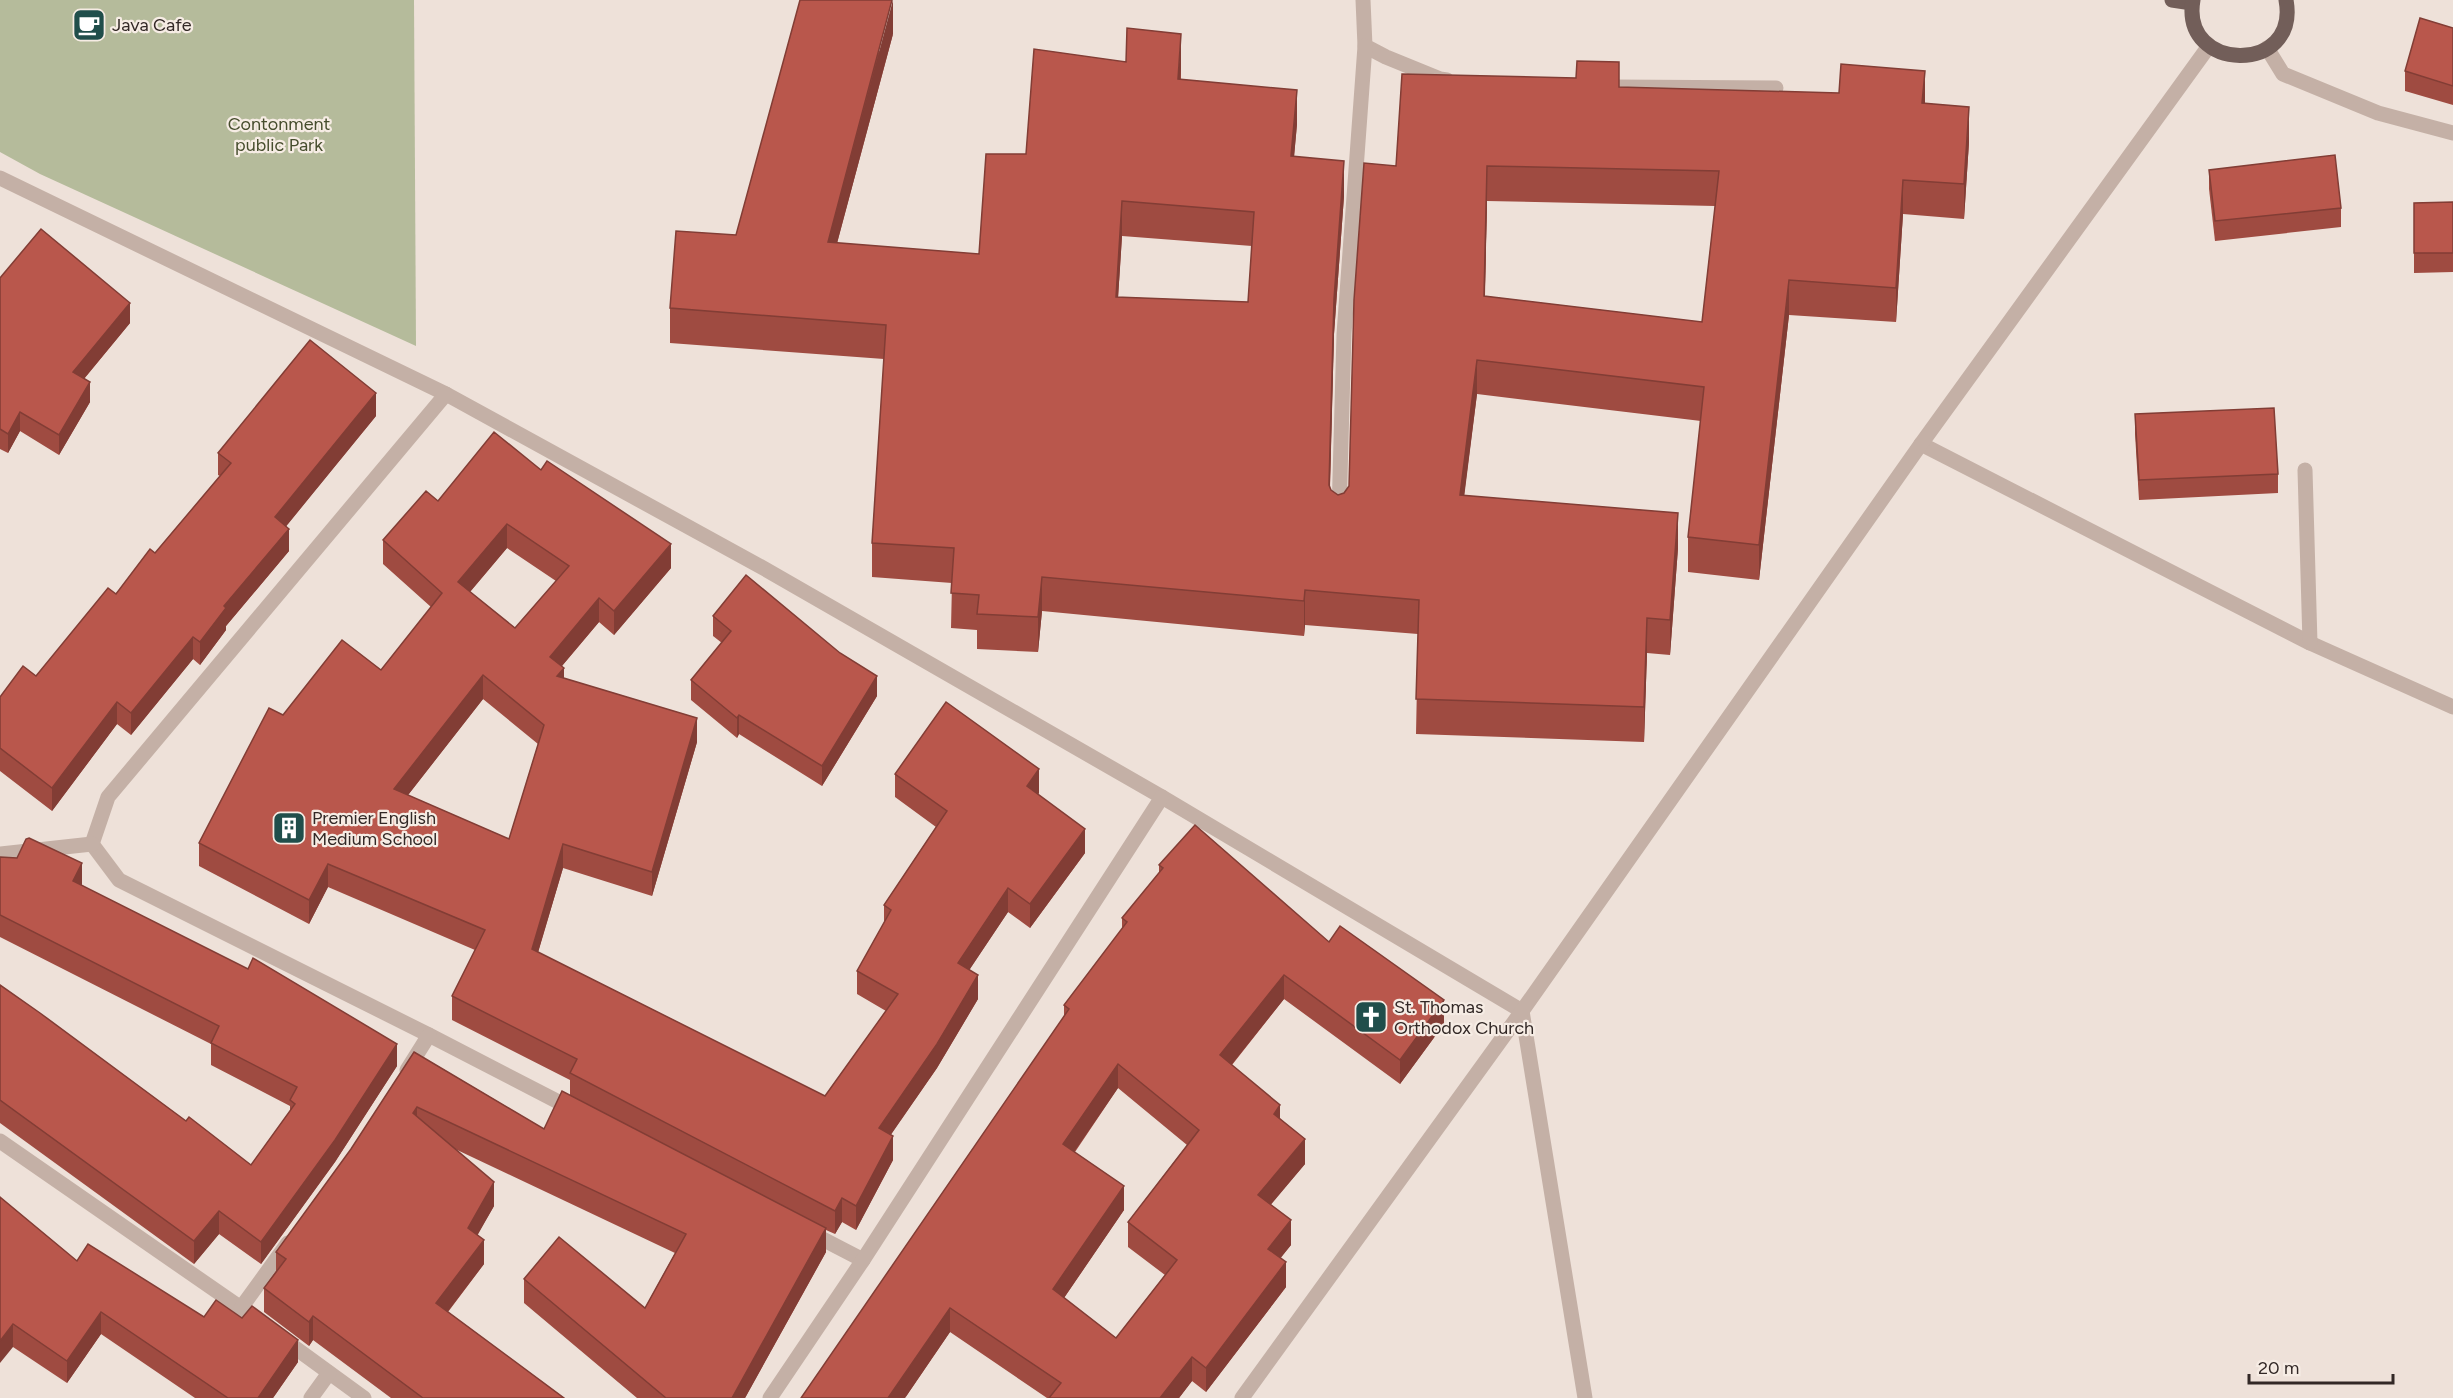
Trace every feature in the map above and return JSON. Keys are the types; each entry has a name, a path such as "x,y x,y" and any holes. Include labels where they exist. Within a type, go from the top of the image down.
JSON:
{"main road":[{"path":"2172,0 2193,2 2194,19 2199,34 2209,46 2222,53 2238,57 2254,55 2268,48 2279,37 2286,23 2286,0"}],"street":[{"path":"1339,520 1344,334 1365,46 1363,0"},
{"path":"1365,46 1440,79 1463,81"},
{"path":"1242,1398 1522,1011 1921,444 2209,46"},
{"path":"2268,48 2283,74 2378,113 2453,133"},
{"path":"1602,87 1776,88"},
{"path":"0,178 446,394 765,569 1162,797 1522,1011 1586,1398"},
{"path":"92,844 108,797 446,394"},
{"path":"1921,444 2310,643 2453,707"},
{"path":"2304,470 2310,643"},
{"path":"770,1398 863,1260 1162,797"},
{"path":"0,854 92,844"},
{"path":"92,844 119,880 588,1117"},
{"path":"398,1082 429,1035"},
{"path":"0,1141 241,1308 364,1398"},
{"path":"789,1222 863,1260"},
{"path":"241,1308 295,1233"},
{"path":"311,1398 329,1373"}],"green space":[{"name":"Contonment public Park","path":"0,0 414,0 416,346 40,174 0,152"}],"building":[{"path":"800,0 892,0 828,242 979,254 986,154 1026,154 1034,49 1126,62 1127,28 1181,34 1178,79 1297,90 1291,156 1344,161 1334,299 1329,485 1331,490 1338,495 1344,493 1349,486 1354,300 1364,163 1396,166 1402,74 1576,78 1577,61 1619,62 1619,87 1839,93 1841,64 1925,71 1922,103 1969,107 1964,184 1903,180 1896,288 1789,280 1759,545 1688,537 1704,387 1477,360 1460,495 1678,513 1670,620 1647,618 1644,707 1416,699 1419,600 1305,590 1304,601 1042,577 1038,617 977,614 979,595 951,593 954,548 872,543 886,325 670,308 676,231 736,235","holes":["1487,166 1719,171 1702,322 1484,296","1122,201 1254,212 1248,302 1116,297"]},
{"path":"2420,18 2453,28 2453,86 2405,71"},
{"path":"2335,155 2341,208 2215,221 2209,170"},
{"path":"2453,202 2453,253 2414,253 2414,203"},
{"path":"41,229 130,303 73,372 90,382 59,435 20,412 8,434 0,429 0,278"},
{"path":"310,340 376,393 275,517 289,529 224,606 226,608 200,642 193,637 131,713 117,702 52,788 0,748 0,697 23,666 36,676 108,588 116,594 150,549 155,553 231,463 218,453"},
{"path":"2274,408 2278,474 2139,480 2135,414"},
{"path":"494,432 541,470 547,461 671,544 614,611 599,598 550,657 564,668 557,676 697,718 652,872 563,844 532,949 825,1096 898,994 857,971 891,910 884,905 947,811 895,774 946,702 1039,769 1027,786 1085,829 1030,904 1008,888 958,963 978,975 937,1044 879,1128 893,1136 856,1206 842,1198 835,1211 570,1073 577,1059 452,996 485,930 328,864 309,900 199,843 269,708 283,715 342,640 381,670 442,593 383,540 426,491 438,501","holes":["507,524 569,566 515,628 458,582","483,675 544,725 509,839 394,789"]},
{"path":"746,575 840,653 877,676 822,766 739,715 737,718 691,680 731,631 713,616"},
{"path":"1195,825 1329,942 1340,926 1444,1000 1400,1060 1284,975 1220,1055 1280,1105 1274,1114 1305,1139 1258,1195 1291,1220 1268,1249 1286,1262 1206,1368 1192,1357 1160,1398 1049,1398 1061,1383 950,1308 888,1398 801,1398 1069,1009 1064,1005 1127,922 1122,918 1163,868 1159,865","holes":["1118,1064 1199,1130 1128,1222 1177,1260 1116,1338 1053,1289 1124,1186 1063,1144"]},
{"path":"29,838 82,863 73,881 248,969 253,958 397,1044 335,1140 261,1242 219,1211 194,1241 0,1100 0,985 186,1121 189,1117 251,1165 295,1104 290,1100 297,1087 211,1043 219,1026 0,915 0,857 17,858 26,839"},
{"path":"414,1052 544,1129 562,1091 826,1228 732,1398 666,1398 524,1279 559,1237 645,1308 686,1234 417,1107 413,1113 494,1182 468,1228 484,1240 436,1303 564,1398 423,1398 313,1316 309,1322 264,1288 286,1259 276,1252 351,1149"},
{"path":"0,1197 77,1261 88,1244 204,1317 216,1300 242,1318 252,1306 298,1340 258,1398 228,1398 101,1312 67,1361 13,1324 0,1341"}],"place":[{"name":"Java Cafe","path":"89,25"},
{"name":"Premier English Medium School","path":"289,828"},
{"name":"St. Thomas Orthodox Church","path":"1371,1017"}]}
